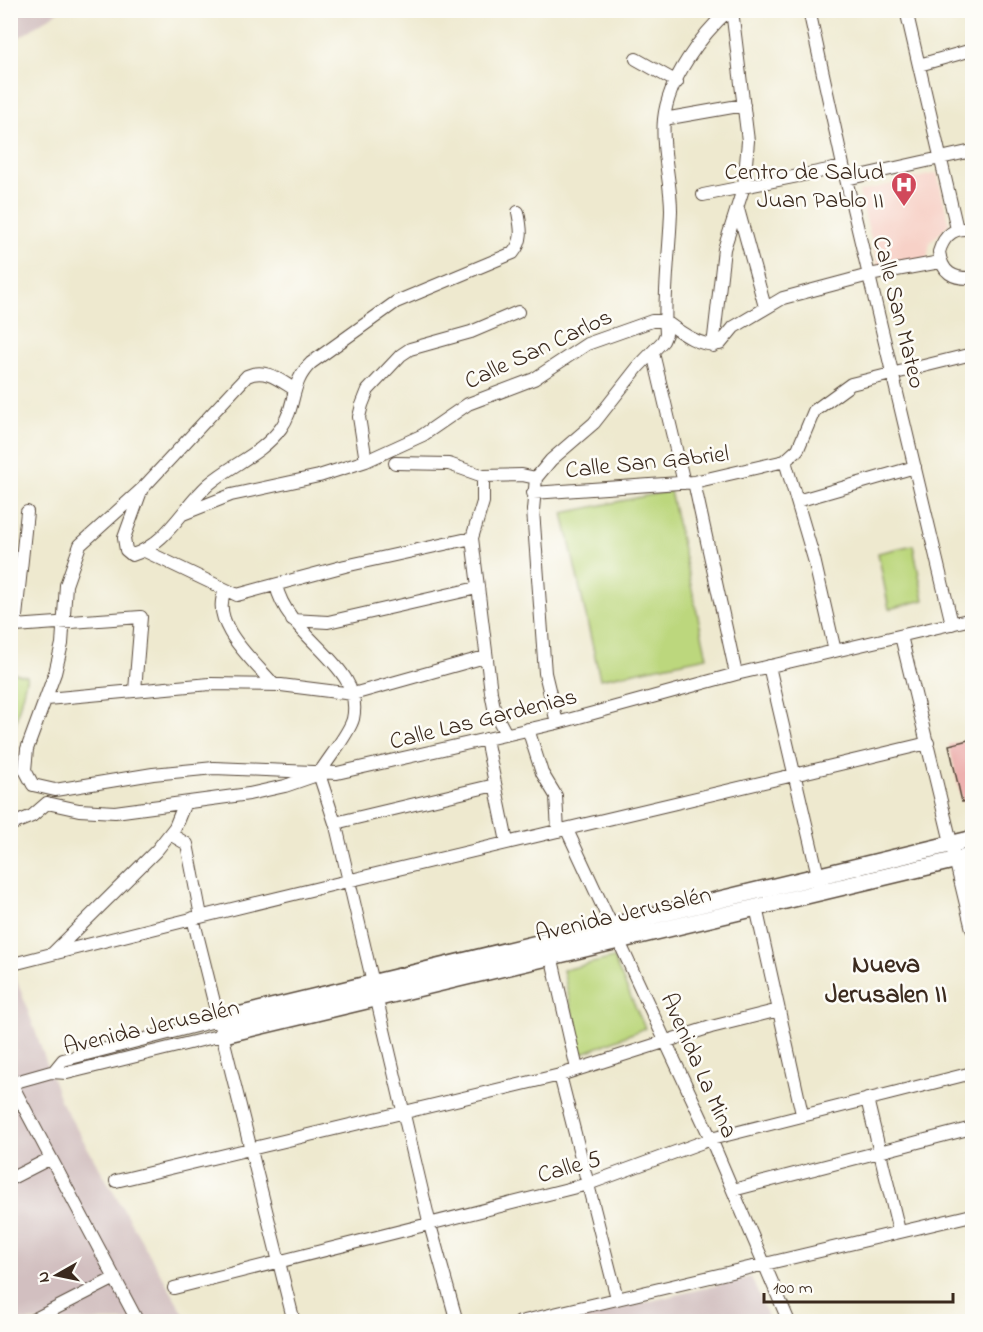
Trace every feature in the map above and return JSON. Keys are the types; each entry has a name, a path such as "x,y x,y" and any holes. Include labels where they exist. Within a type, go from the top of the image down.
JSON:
{"street":[{"path":"557,723 545,673 533,493 536,478 551,460 594,423 666,334 671,207 664,119 677,82 707,34 730,10"},
{"path":"713,346 724,249 744,186 748,141 730,10"},
{"name":"Calle San Mateo","path":"809,10 844,173 952,624"},
{"path":"906,10 957,229"},
{"path":"919,65 972,50"},
{"path":"636,59 677,82"},
{"path":"664,119 744,105"},
{"path":"703,195 744,186 844,173 972,151"},
{"path":"738,209 765,307"},
{"path":"142,489 124,538 126,550 132,555 145,551 183,514 206,486 254,454 279,431 288,417 294,388 301,373 311,363 396,302 513,253 519,246 522,236 518,212"},
{"path":"972,230 957,229 942,242 939,252 940,262 953,277 972,278"},
{"path":"665,321 680,333 713,346 720,344 734,327 765,307 797,293 869,275 940,262"},
{"path":"366,461 359,417 362,405 368,390 401,355 410,349 471,332 518,312"},
{"name":"Calle San Carlos","path":"183,514 231,495 319,476 366,461 423,435 468,404 534,379 587,344 652,321 665,321"},
{"path":"653,352 689,483 736,674"},
{"path":"835,651 785,461 798,448 814,411 851,384 972,354"},
{"path":"47,803 42,788 33,785 28,779 25,770 27,749 47,699 62,644 66,585 80,545 142,489 248,376 257,372 265,373 294,388"},
{"name":"Calle San Gabriel","path":"533,493 689,483 785,461"},
{"path":"395,463 449,464 483,476 522,475 536,478"},
{"path":"797,501 915,466"},
{"path":"483,476 483,502 472,538 485,657 495,713 506,734"},
{"path":"27,512 15,626 62,625 141,618 135,690"},
{"path":"145,551 237,595 345,566 472,538"},
{"path":"47,803 79,810 115,812 184,805 285,786 319,774 352,722 353,694 350,682 339,668 292,620 283,606 276,585"},
{"path":"292,620 327,622 477,588"},
{"path":"225,591 219,602 222,618 232,636 274,685"},
{"name":"Calle Las Gardenias","path":"42,788 55,790 153,774 214,768 319,774 357,770 557,723 769,666 972,621"},
{"path":"901,636 928,743 960,853 972,928"},
{"path":"47,699 210,684 274,685 353,694 485,657"},
{"path":"769,666 820,884"},
{"path":"528,729 542,773 556,796 562,831"},
{"path":"486,739 507,842"},
{"path":"13,964 507,842 562,831 928,743"},
{"path":"319,774 335,823 430,1225 457,1322"},
{"path":"335,823 495,786"},
{"path":"10,825 32,816 47,803"},
{"path":"53,954 158,850 170,834 184,805"},
{"name":"Avenida La Mina","path":"562,831 616,932 666,1040 789,1322"},
{"path":"170,834 187,844 197,917 220,1027 294,1322"},
{"name":"Avenida Jerusalén","path":"11,1082 54,1071 63,1060 220,1027 820,884 960,853 972,839"},
{"name":"Avenida Jerusalén","path":"373,990 551,954 616,932 756,907 820,884"},
{"path":"756,907 802,1114"},
{"path":"551,954 577,1069"},
{"path":"116,1181 250,1147 561,1075 666,1040 779,1010"},
{"name":"Calle 5","path":"174,1288 588,1184 711,1139 972,1072"},
{"path":"561,1075 617,1298"},
{"path":"11,1082 138,1322"},
{"path":"867,1099 899,1231"},
{"path":"733,1190 972,1128"},
{"path":"10,1179 51,1158"},
{"path":"520,1322 972,1215"},
{"path":"30,1322 115,1278"}],"shaded area":[{"path":"11,10 59,10 59,11 11,43"},
{"name":"Centro de Salud Juan Pablo II","path":"937,173 949,224 930,242 927,260 879,269 859,192"},
{"path":"10,961 60,1100 188,1321 11,1321"},
{"path":"751,1277 770,1321 567,1321"}],"green space":[{"path":"670,491 707,657 600,679 563,513"},
{"path":"913,545 924,600 889,609 878,553"},
{"path":"10,672 27,676 11,741"},
{"path":"613,958 645,1028 581,1054 563,970"}],"building":[{"path":"972,739 972,800 962,802 949,745"}],"place":[{"name":"Centro de Salud Juan Pablo II","path":"904,208"}],"district":[{"name":"Nueva Jerusalen II","path":"886,978"}]}
